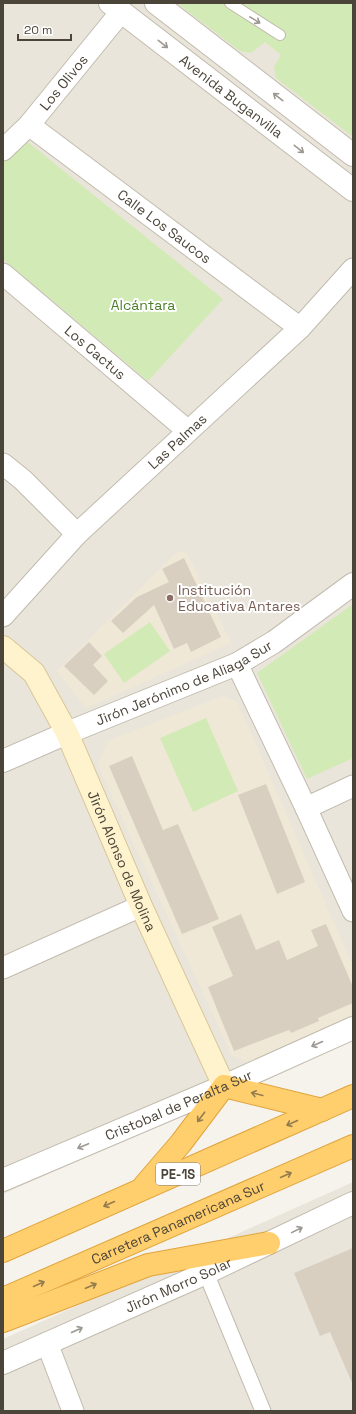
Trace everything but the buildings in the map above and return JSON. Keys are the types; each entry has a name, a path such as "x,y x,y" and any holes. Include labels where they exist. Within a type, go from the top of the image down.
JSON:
{"highway":[{"path":"139,1191 181,1143 224,1086 322,1110"},
{"name":"PE-1S","path":"3,1252 353,1096"},
{"name":"Carretera Panamericana Sur","path":"3,1299 353,1146"},
{"path":"3,1321 148,1265 269,1243"}],"main road":[{"name":"Jirón Alonso de Molina","path":"3,646 34,672 67,733 141,906 224,1086"}],"street":[{"name":"Avenida Buganvilla","path":"156,3 353,155"},
{"name":"Avenida Buganvilla","path":"115,7 353,190"},
{"name":"Los Olivos","path":"3,150 29,125 115,7"},
{"name":"Calle Los Saucos","path":"29,125 300,328"},
{"name":"Las Palmas","path":"3,616 77,534 300,328 353,270"},
{"name":"Los Cactus","path":"3,274 188,431"},
{"path":"3,464 23,480 77,534"},
{"name":"Jirón Jerónimo de Aliaga Sur","path":"3,761 67,733 237,664 274,642 353,584"},
{"path":"237,664 306,808 353,911"},
{"path":"306,808 353,786"},
{"path":"3,968 141,906"},
{"name":"Cristobal de Peralta Sur","path":"3,1180 224,1086 353,1028"},
{"name":"Jirón Morro Solar","path":"3,1363 206,1272 353,1203"},
{"path":"206,1272 263,1411"},
{"path":"47,1343 73,1411"}],"lane":[{"path":"230,3 280,35"}],"shaded area":[{"path":"3,3 353,3 353,1040 3,1194"},
{"name":"Institución Educativa Antares","path":"178,551 187,553 231,643 86,708 57,671"},
{"path":"223,696 237,702 353,966 353,1017 251,1063 232,1056 98,766 107,741"},
{"path":"353,1182 353,1411 3,1411 3,1339"}],"green space":[{"path":"177,3 353,3 353,137 276,78 274,67 281,55 265,42 251,53 240,51"},
{"name":"Alcántara","path":"24,139 223,299 148,381 3,259 3,161"},
{"path":"353,604 353,758 307,779 257,673"},
{"path":"150,622 170,651 124,683 104,654"},
{"path":"206,718 238,791 193,812 160,738"}],"place":[{"name":"Institución Educativa Antares","path":"170,598"}]}
